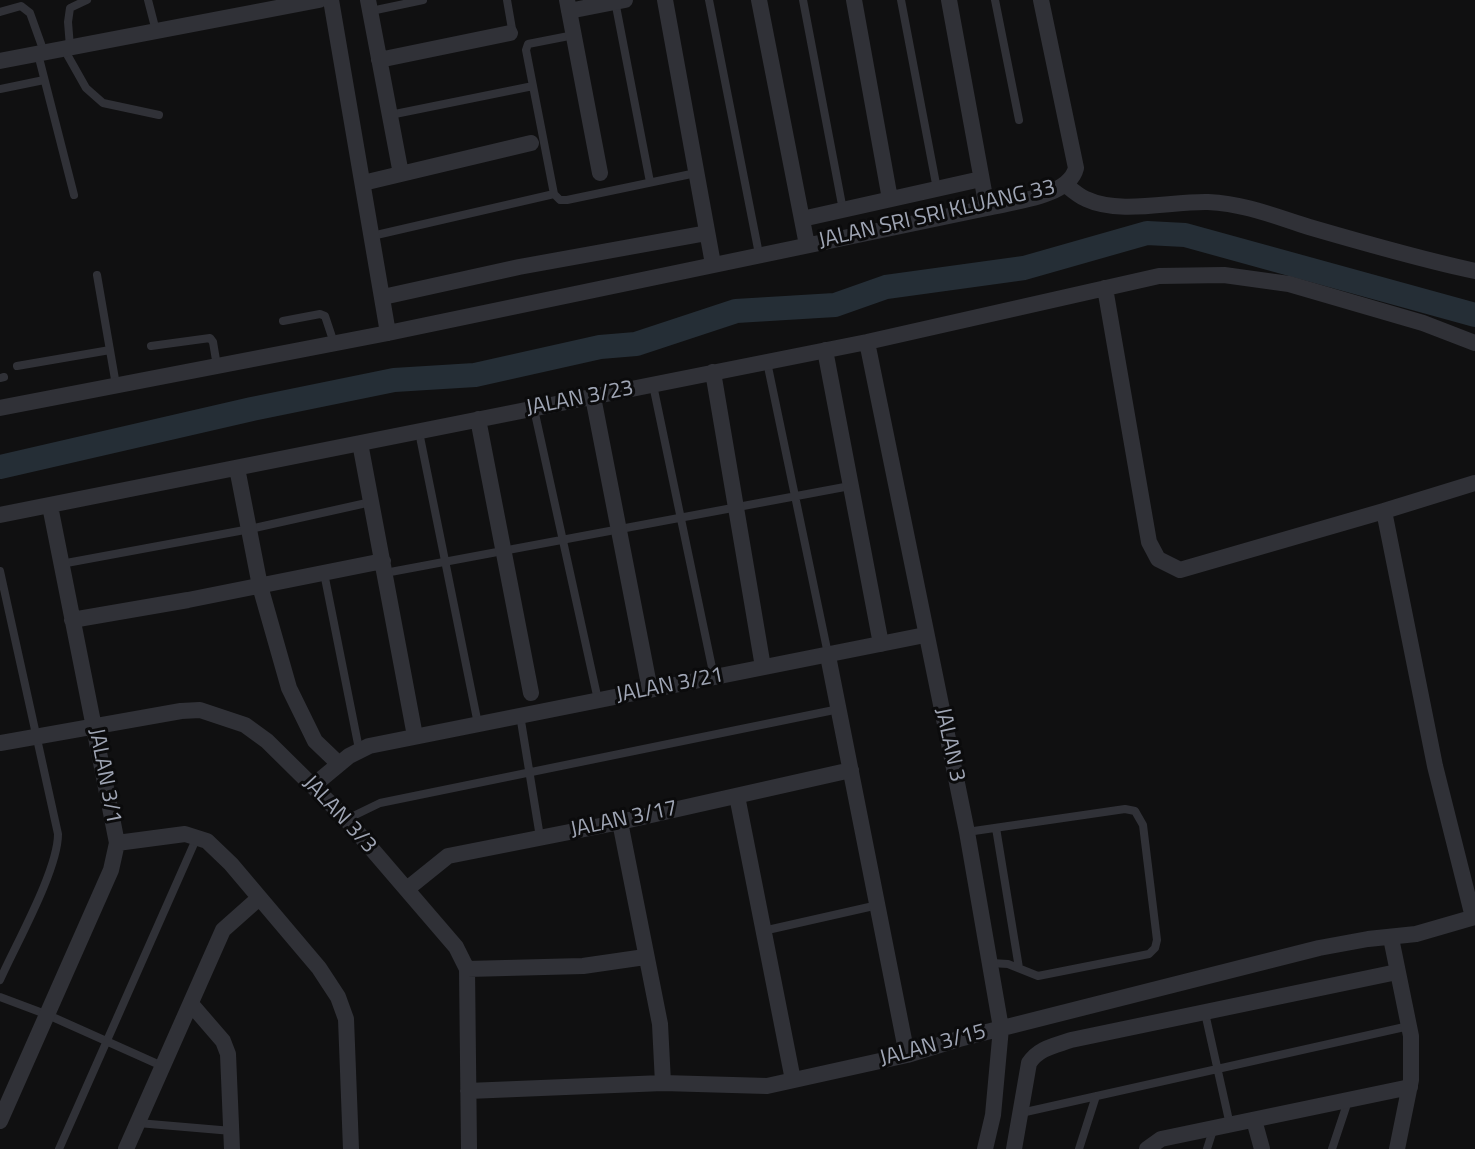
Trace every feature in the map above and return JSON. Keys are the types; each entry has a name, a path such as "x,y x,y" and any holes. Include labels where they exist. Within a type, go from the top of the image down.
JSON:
{"street":[{"path":"0,61 156,31 267,5 319,0"},
{"path":"331,0 388,333"},
{"path":"665,0 713,264"},
{"path":"759,0 807,245"},
{"path":"854,0 890,199"},
{"path":"949,0 987,208"},
{"name":"JALAN SRI SRI KLUANG 33","path":"0,408 388,333 1053,192 1066,185 1076,168 1041,0"},
{"path":"600,173 568,6 618,1"},
{"path":"369,6 401,174"},
{"path":"379,60 510,33"},
{"path":"363,183 531,143"},
{"path":"802,219 981,179"},
{"path":"1066,185 1086,199 1102,204 1148,206 1209,202 1254,208 1412,257 1475,271"},
{"path":"383,297 519,267 707,233"},
{"name":"JALAN 3/23","path":"0,515 867,342 1159,276 1224,275 1289,284 1423,323 1475,343"},
{"path":"1105,288 1149,542 1158,559 1180,570 1475,483"},
{"name":"JALAN 3","path":"867,342 967,832 1001,1028 993,1115 985,1149"},
{"path":"825,350 881,644"},
{"path":"713,372 763,667"},
{"path":"593,397 650,690"},
{"path":"478,419 531,693"},
{"path":"360,443 415,736"},
{"path":"237,468 260,586 297,708 315,741 339,764"},
{"name":"JALAN 3/1","path":"0,1121 111,870 117,843 50,506"},
{"path":"1384,511 1435,766 1474,917"},
{"path":"72,620 324,573 384,567"},
{"name":"JALAN 3/21","path":"359,749 520,714 925,635"},
{"path":"828,656 907,1055"},
{"name":"JALAN 3/3","path":"0,743 181,711 200,710 219,714 245,725 267,741 346,819 456,947 467,969"},
{"path":"314,785 359,749"},
{"name":"JALAN 3/17","path":"407,889 448,856 620,822 851,770"},
{"path":"737,796 793,1080"},
{"path":"620,822 660,1024 663,1083"},
{"path":"117,843 185,834 197,836 214,846 319,968 338,997 346,1019 351,1149"},
{"path":"126,1149 223,930 259,898"},
{"name":"JALAN 3/15","path":"468,1091 663,1083 767,1086 907,1055 1001,1028 1319,948 1416,934 1474,917"},
{"path":"1391,938 1409,1026 1410,1087 1397,1149"},
{"path":"469,1149 467,969 583,966 645,957"},
{"path":"1014,1149 1029,1063 1035,1054 1044,1049 1071,1040 1397,972"},
{"path":"191,1004 223,1041 228,1054 232,1149"},
{"path":"1147,1149 1161,1139 1410,1087"},
{"path":"1254,1120 1262,1149"}],"lane":[{"path":"87,0 70,8 67,48 86,88 103,103 159,115"},
{"path":"148,0 156,31"},
{"path":"369,6 423,0"},
{"path":"507,0 510,33"},
{"path":"709,0 759,254"},
{"path":"803,0 843,210"},
{"path":"901,0 937,189"},
{"path":"995,0 1019,120"},
{"path":"618,1 650,182"},
{"path":"0,12 21,6 30,13 74,195"},
{"path":"574,35 528,44 526,50 554,194 560,200 567,200 696,173"},
{"path":"0,89 44,80"},
{"path":"389,115 533,86"},
{"path":"372,236 554,194"},
{"path":"97,275 116,385"},
{"path":"283,321 320,314 325,316 334,344"},
{"path":"151,346 210,338 218,367"},
{"path":"17,366 110,350"},
{"path":"767,362 828,656"},
{"path":"653,384 714,677"},
{"path":"534,408 598,700"},
{"path":"419,431 478,724"},
{"path":"384,567 444,562 850,486"},
{"path":"61,564 250,529 371,502"},
{"path":"0,571 58,834 58,850 0,980"},
{"path":"324,573 359,749"},
{"path":"346,819 380,803 839,709"},
{"path":"520,714 540,837"},
{"path":"967,832 1125,809 1135,811 1143,825 1157,940 1149,954 1038,976 1019,968 991,963"},
{"path":"996,828 1019,968"},
{"path":"59,1149 197,836"},
{"path":"763,931 879,905"},
{"path":"0,997 162,1066"},
{"path":"1205,1013 1230,1125"},
{"path":"1020,1113 1409,1026"},
{"path":"1079,1149 1096,1096"},
{"path":"1332,1149 1348,1101"},
{"path":"138,1123 232,1131"},
{"path":"1207,1149 1213,1129"}],"waterway":[{"path":"0,467 394,380 475,375 600,347 636,344 736,311 835,305 886,287 1024,268 1147,233 1185,235 1475,315"}]}
